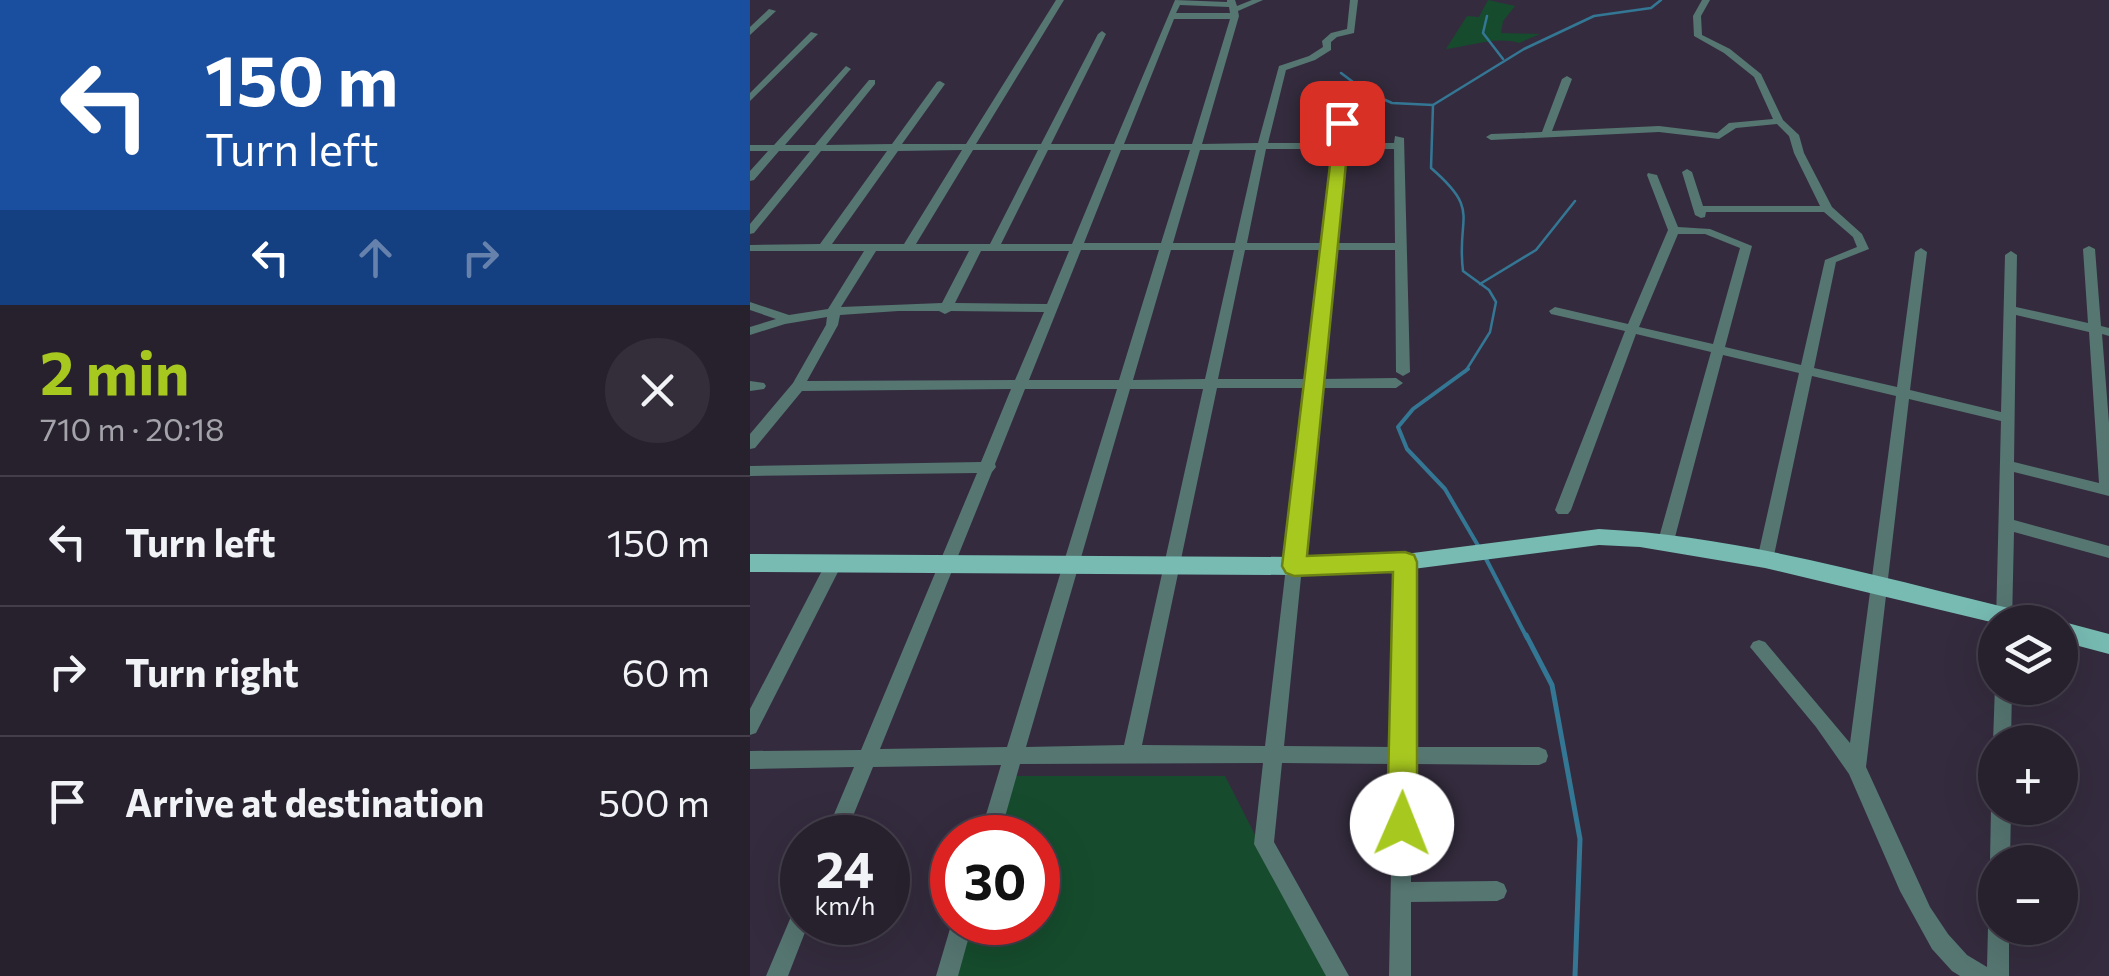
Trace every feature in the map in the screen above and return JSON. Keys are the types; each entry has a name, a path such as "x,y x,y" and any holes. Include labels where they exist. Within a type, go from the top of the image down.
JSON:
{"main road":[{"path":"750,563 1070,568 1172,564 1294,566 1405,562 1599,537 1666,542 1765,560 1879,584 1978,612"},
{"path":"2078,636 2109,644"}],"street":[{"path":"908,247 1060,0"},
{"path":"843,815 1172,16 1233,8 1259,0"},
{"path":"1131,754 1282,68 1312,58 1328,48 1326,42 1334,35 1351,31 1354,0"},
{"path":"1706,0 1697,16 1698,36 1726,51 1758,76 1779,121 1794,134 1799,153 1827,209 1858,236 1863,249 1831,260 1765,560"},
{"path":"996,815 1126,384 1233,8"},
{"path":"750,32 772,12"},
{"path":"750,98 814,34"},
{"path":"994,247 1102,34"},
{"path":"750,178 846,69"},
{"path":"1546,135 1567,79"},
{"path":"750,231 872,82"},
{"path":"823,248 940,84"},
{"path":"1338,976 1264,844 1345,99"},
{"path":"1490,137 1658,129 1720,136 1734,125 1779,121"},
{"path":"750,148 1340,146 1400,142 1400,378 1314,383 798,386"},
{"path":"1687,172 1706,231"},
{"path":"1563,510 1674,230 1652,175"},
{"path":"1700,209 1827,209"},
{"path":"1666,542 1746,246 1706,231 1674,230"},
{"path":"750,248 1401,246"},
{"path":"945,310 978,247"},
{"path":"750,444 798,386 832,324 833,311 873,248"},
{"path":"2007,466 2107,491 2102,330 2089,248"},
{"path":"1856,768 1921,252"},
{"path":"2004,605 2011,256"},
{"path":"750,306 784,317"},
{"path":"750,331 784,317 833,311 1052,308"},
{"path":"2010,310 2102,330"},
{"path":"1554,311 2008,418"},
{"path":"750,471 988,467"},
{"path":"2006,524 2109,552"},
{"path":"1400,976 1405,562"},
{"path":"750,728 832,566"},
{"path":"1759,647 1856,768 1918,907 1964,970 1981,976"},
{"path":"750,760 1012,759 1131,754 1274,758 1539,756"},
{"path":"1401,892 1496,891"},
{"path":"777,976 790,945"},
{"path":"947,976 956,945"},
{"path":"1998,976 1999,945"}],"green space":[{"path":"1488,0 1515,6 1503,21 1501,33 1540,34 1519,43 1493,41 1446,49 1467,16 1479,17"},
{"path":"1012,776 1225,776 1327,976 954,976 963,945 1060,945 1060,815 1000,815"}],"waterway":[{"path":"1433,105 1524,49 1594,16 1651,8 1661,0"},
{"path":"1487,16 1483,33 1503,59"},
{"path":"1341,73 1365,91 1392,103 1433,105"},
{"path":"1433,105 1431,168 1462,205 1463,271 1480,284"},
{"path":"1480,284 1536,250 1575,201"},
{"path":"1466,370 1490,332 1496,302 1480,284"},
{"path":"1466,370 1413,409 1398,427 1407,449 1445,489 1480,549"},
{"path":"1485,557 1527,638"},
{"path":"1526,635 1552,685 1580,839 1575,976"}],"route":[{"path":"1342,123 1294,566 1405,562 1402,824"}]}
